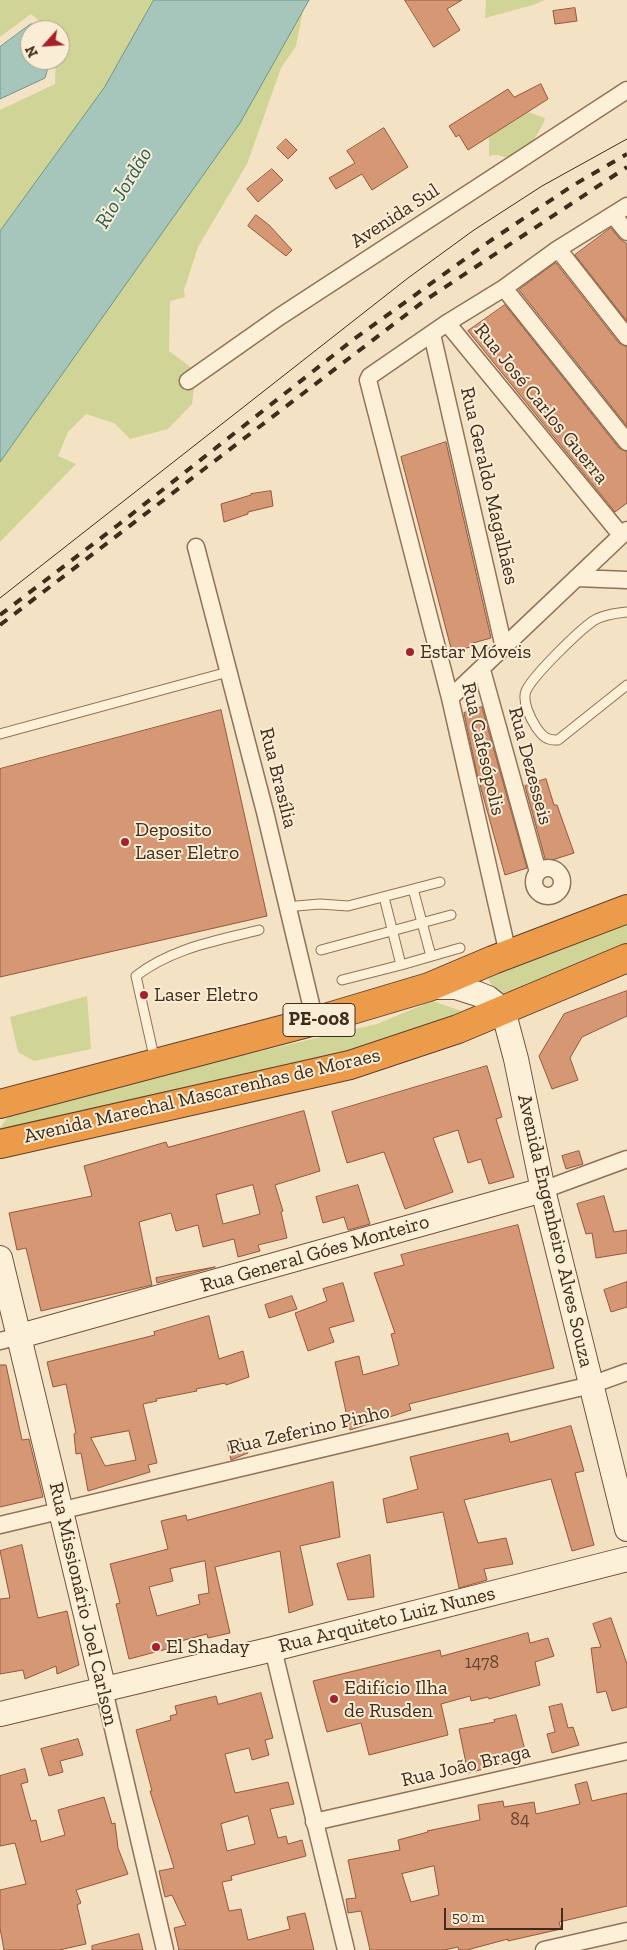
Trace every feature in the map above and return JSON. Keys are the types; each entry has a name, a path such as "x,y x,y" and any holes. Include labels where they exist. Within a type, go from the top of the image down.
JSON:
{"highway":[{"name":"Avenida Marechal Mascarenhas de Moraes","path":"0,1104 314,1021 429,987 508,954 627,909"},
{"name":"Avenida Marechal Mascarenhas de Moraes","path":"0,1144 350,1064 458,1029 627,958"}],"main road":[{"path":"429,987 456,987 488,998 503,1010"},
{"name":"Avenida Engenheiro Alves Souza","path":"503,1010 516,1059 543,1190 627,1529"},
{"name":"Rua General Góes Monteiro","path":"10,1339 543,1190"},
{"name":"Rua Missionário Joel Carlson","path":"0,1258 10,1339 61,1510 104,1690"},
{"name":"Rua Arquiteto Luiz Nunes","path":"0,1714 273,1649 627,1560"}],"street":[{"name":"Avenida Sul","path":"188,381 278,317 627,90"},
{"path":"432,334 504,288 558,249 620,211 627,232"},
{"path":"558,249 627,337"},
{"path":"504,288 627,442"},
{"name":"Rua José Carlos Guerra","path":"447,323 624,532"},
{"name":"Rua Cafesópolis","path":"432,334 370,376 368,380 450,698 508,954"},
{"name":"Rua Geraldo Magalhães","path":"432,334 504,648"},
{"path":"450,698 482,670 624,532"},
{"name":"Rua Brasília","path":"196,547 265,812 292,907 314,1021"},
{"path":"576,578 627,580"},
{"name":"Rua Dezesseis","path":"482,670 538,872"},
{"path":"601,920 627,896"},
{"name":"Rua General Góes Monteiro","path":"543,1190 627,1159"},
{"name":"Rua Zeferino Pinho","path":"0,1524 591,1385 627,1372"},
{"path":"273,1649 346,1950"},
{"name":"Rua Missionário Joel Carlson","path":"104,1690 165,1950"},
{"name":"Rua João Braga","path":"314,1822 627,1751"},
{"path":"544,1950 627,1931"}],"lane":[{"path":"627,612 594,620 547,663 526,691 528,711 536,726 546,738 551,741 558,740 627,685"},
{"path":"0,734 228,672"},
{"path":"292,907 320,904 348,906 440,882"},
{"path":"413,890 431,956"},
{"path":"384,898 401,965"},
{"path":"321,950 451,915"},
{"path":"155,1062 136,976 149,966 177,952 259,930"},
{"path":"342,980 460,948"}],"green space":[{"path":"0,0 154,0 104,88 0,231 0,110 55,84 56,70 70,70 70,20 38,20 31,14 20,20 20,22 0,37"},
{"path":"305,0 296,46 281,68 247,164 198,247 184,290 185,297 170,301 169,351 196,371 192,404 168,429 130,439 114,423 86,414 68,432 58,456 76,464 0,542 0,428"},
{"path":"486,0 545,0 485,18"},
{"path":"528,112 545,118 540,130 526,148 514,156 489,156 489,137"},
{"path":"627,921 627,947 498,997 487,976"},
{"path":"87,996 91,1049 34,1061 18,1052 10,1017"},
{"path":"432,1001 462,1011 421,1031 311,1065 0,1133 0,1128 13,1109 377,1024"}],"water":[{"name":"Rio Jordão","path":"154,0 309,0 240,123 0,462 0,231 104,88"},
{"path":"20,32 20,70 47,70 45,78 0,99 0,47"}],"building":[{"path":"405,0 462,0 447,9 460,30 434,47"},
{"path":"575,8 577,21 555,24 553,11"},
{"path":"541,84 548,99 468,150 459,135 456,137 449,126 508,89 514,97"},
{"path":"384,128 408,167 372,190 362,174 336,189 329,178 355,163 347,151"},
{"path":"286,139 297,150 288,159 277,148"},
{"path":"272,169 283,180 258,202 247,189"},
{"path":"256,215 269,225 292,250 286,256 248,226"},
{"path":"611,228 627,244 627,321 575,255"},
{"path":"556,263 619,343 627,347 627,426 519,290"},
{"path":"505,305 619,448 627,452 627,503 615,512 468,331"},
{"path":"446,442 491,638 473,643 474,646 452,652 401,457"},
{"path":"271,491 273,506 248,512 248,514 224,522 221,504 251,494"},
{"path":"482,707 527,868 505,875 477,774 464,713"},
{"name":"Deposito Laser Eletro","path":"221,710 267,916 0,977 0,769"},
{"path":"546,779 554,805 557,805 574,853 546,862 525,786"},
{"path":"627,991 627,1016 582,1037 570,1058 578,1080 552,1089 539,1056 564,1014"},
{"path":"487,1066 502,1117 496,1119 514,1177 489,1184 481,1159 468,1163 458,1130 433,1138 453,1192 405,1209 384,1152 347,1163 332,1112"},
{"path":"304,1111 320,1171 275,1185 283,1211 281,1212 287,1238 258,1245 260,1251 238,1257 234,1239 203,1247 198,1225 176,1231 171,1213 139,1222 152,1285 41,1311 26,1248 17,1250 9,1213 92,1196 84,1166 166,1142 168,1147","holes":["253,1185 260,1214 223,1224 216,1195"]},
{"path":"579,1151 583,1164 566,1169 562,1156"},
{"path":"358,1185 370,1224 348,1230 344,1217 323,1223 316,1197"},
{"path":"604,1196 614,1232 627,1230 627,1253 596,1258 592,1233 586,1234 577,1204"},
{"path":"518,1225 554,1368 409,1404 411,1410 350,1430 335,1362 359,1356 363,1375 399,1365 391,1334 395,1333 374,1273 404,1265 401,1255"},
{"path":"215,1267 157,1283 156,1278"},
{"path":"627,1282 627,1307 611,1312 604,1290"},
{"path":"343,1283 354,1321 329,1328 334,1342 308,1351 295,1313 327,1301 323,1289"},
{"path":"292,1296 297,1309 269,1318 265,1305"},
{"path":"209,1316 219,1359 243,1351 249,1377 226,1385 225,1383 196,1389 197,1391 156,1399 157,1401 143,1404 157,1463 148,1465 150,1472 88,1491 81,1453 76,1454 74,1434 76,1433 66,1384 53,1387 47,1362 155,1335 154,1332","holes":["129,1431 136,1460 105,1466 91,1438"]},
{"path":"0,1365 6,1365 22,1440 29,1439 43,1497 0,1507"},
{"path":"571,1426 584,1471 575,1473 594,1545 572,1551 551,1479 464,1500 478,1543 506,1538 513,1564 484,1569 487,1580 459,1588 443,1512 387,1523 383,1499 418,1489 410,1457 508,1433 510,1442"},
{"path":"241,1439 248,1453 231,1460 227,1443"},
{"path":"333,1482 340,1537 300,1546 313,1605 289,1613 280,1551 215,1567 230,1633 208,1638 207,1634 166,1645 167,1649 129,1659 116,1604 120,1603 110,1564 168,1549 161,1521 186,1515 187,1520","holes":["205,1561 209,1593 198,1595 200,1604 157,1616 149,1587 173,1581 170,1569"]},
{"path":"22,1545 38,1618 67,1611 79,1665 57,1674 56,1666 25,1679 23,1670 0,1674 0,1599 10,1598 0,1551"},
{"path":"370,1555 374,1597 348,1600 337,1564"},
{"path":"611,1618 627,1664 627,1707 612,1711 606,1691 597,1693 591,1648 601,1647 593,1624"},
{"path":"528,1633 530,1643 548,1638 554,1656 535,1662 540,1685 489,1699 488,1697 471,1701 470,1696 441,1704 448,1735 369,1755 361,1723 327,1732 313,1681 440,1650 441,1656"},
{"path":"261,1693 273,1738 265,1740 269,1755 252,1760 249,1748 225,1754 235,1793 288,1782 294,1804 270,1809 278,1838 286,1836 288,1844 302,1840 306,1856 231,1876 232,1880 222,1882 229,1911 241,1909 248,1940 290,1929 287,1917 305,1913 314,1950 179,1950 174,1928 186,1925 172,1895 165,1897 159,1871 174,1868 150,1791 152,1791 136,1730 171,1720 170,1716 177,1714 175,1706 216,1696 218,1704","holes":["248,1816 255,1844 227,1851 221,1824"]},
{"path":"562,1704 568,1728 573,1727 579,1745 552,1753 547,1734 555,1732 549,1707"},
{"path":"516,1715 527,1758 468,1773 459,1729 495,1722 494,1720"},
{"path":"78,1739 83,1755 60,1761 63,1772 49,1776 41,1749"},
{"path":"25,1769 28,1782 21,1784 31,1821 36,1820 41,1842 65,1835 58,1810 104,1797 112,1824 115,1823 118,1848 128,1874 76,1890 81,1903 77,1905 86,1944 59,1950 4,1950 0,1928 0,1890 26,1884 15,1843 0,1846 0,1776"},
{"path":"587,1782 592,1801 627,1793 627,1906 559,1922 561,1929 508,1941 508,1939 467,1950 459,1950 458,1947 444,1950 370,1950 361,1911 348,1913 346,1899 356,1898 348,1860 400,1850 398,1840 427,1831 480,1820 478,1805 503,1801 504,1807 534,1802 536,1814 580,1804 575,1785","holes":["434,1866 439,1895 411,1902 402,1874"]},
{"path":"139,1934 143,1950 92,1950 92,1946"}],"tram line":[{"path":"0,598 408,278 474,230 542,186 627,139"}],"railway":[{"path":"0,615 118,525 354,339 490,241 572,186 627,154"},
{"path":"0,625 424,301 627,167"}],"place":[{"name":"Estar Móveis","path":"410,652"},
{"name":"Deposito Laser Eletro","path":"125,842"},
{"name":"Laser Eletro","path":"144,995"},
{"name":"El Shaday","path":"156,1647"},
{"name":"Edifício Ilha de Rusden","path":"334,1699"}]}
